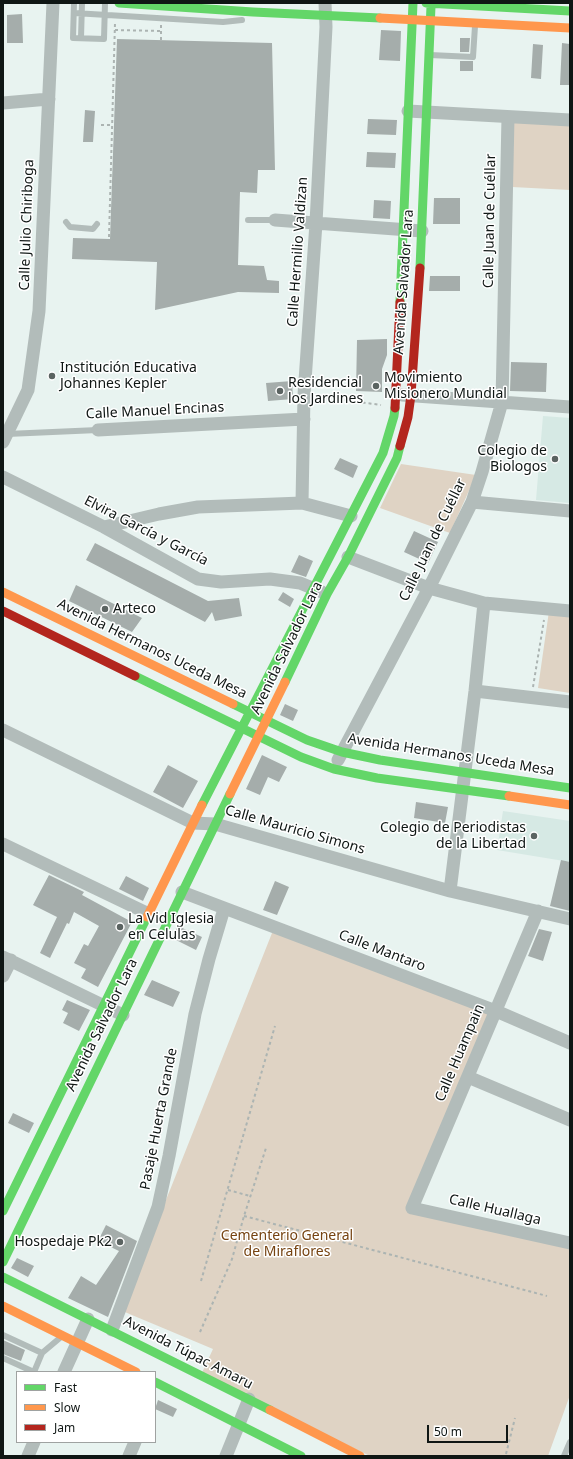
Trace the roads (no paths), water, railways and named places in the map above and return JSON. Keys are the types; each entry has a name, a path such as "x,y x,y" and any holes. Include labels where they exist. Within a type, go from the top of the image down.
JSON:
{"street":[{"name":"Calle Julio Chiriboga","path":"5,438 28,390 40,311 53,3"},
{"path":"118,3 253,12 325,9 412,20 570,28"},
{"name":"Avenida Salvador Lara","path":"3,1262 103,1006 249,712 383,453 394,416 396,400 413,3"},
{"path":"426,3 570,11"},
{"name":"Avenida Salvador Lara","path":"3,1211 45,1152 122,1015 267,720 327,594 348,557 397,458 408,417 411,395 422,230 431,3"},
{"name":"Calle Hermilio Valdizan","path":"302,503 304,395 316,223 326,27 325,9"},
{"path":"3,103 48,99"},
{"path":"408,111 570,120"},
{"name":"Calle Juan de Cuéllar","path":"334,769 472,502 502,402 508,117"},
{"path":"275,220 422,230"},
{"path":"396,400 411,395 570,407"},
{"name":"Calle Manuel Encinas","path":"98,430 304,419"},
{"name":"Elvira García y García","path":"3,477 104,527 198,579 221,582 270,579 300,583 327,594"},
{"path":"472,502 570,511"},
{"path":"104,527 159,514 198,507 302,503 351,516"},
{"path":"348,557 428,588 484,603 570,611"},
{"name":"Avenida Hermanos Uceda Mesa","path":"3,592 307,740 342,752 380,760 465,774 570,788"},
{"path":"450,891 476,692 484,603"},
{"path":"3,611 301,757 334,769 377,778 570,805"},
{"path":"125,671 133,655"},
{"path":"476,692 570,702"},
{"name":"Calle Mauricio Simons","path":"3,730 193,824 215,824 450,891 570,919"},
{"path":"3,844 149,914"},
{"name":"Calle Mantaro","path":"182,892 496,1011 570,1044"},
{"name":"Pasaje Huerta Grande","path":"112,1330 158,1207 169,1156 195,1014 224,909"},
{"name":"Calle Huampain","path":"412,1208 538,911"},
{"path":"3,976 7,958 122,1015"},
{"path":"468,1077 570,1120"},
{"name":"Calle Huallaga","path":"412,1208 570,1243"},
{"name":"Avenida Túpac Amaru","path":"3,1277 112,1330 360,1456"},
{"path":"3,1306 134,1371"},
{"path":"64,1371 76,1342 88,1319"},
{"path":"156,1386 239,1424 301,1456"},
{"path":"226,1456 249,1399"},
{"path":"28,1456 34,1443"},
{"path":"129,1456 135,1443"}],"lane":[{"path":"74,3 73,38 104,39 105,3"},
{"path":"81,38 82,3"},
{"path":"74,13 223,22 241,20 250,16 253,12"},
{"path":"429,55 473,58 475,23"},
{"path":"248,220 275,220"},
{"path":"66,222 70,227 93,229 97,224"},
{"name":"Calle Manuel Encinas","path":"5,438 98,430"},
{"path":"3,1336 42,1353"},
{"path":"34,1371 42,1353 63,1336"},
{"path":"3,1358 32,1371"},
{"path":"564,1456 570,1442"}],"place":[{"name":"Institución Educativa Johannes Kepler","path":"52,376"},
{"name":"Movimiento Misionero Mundial","path":"376,386"},
{"name":"Residencial los Jardines","path":"280,391"},
{"name":"Colegio de Biologos","path":"555,459"},
{"name":"Arteco","path":"105,609"},
{"name":"Colegio de Periodistas de la Libertad","path":"534,836"},
{"name":"La Vid Iglesia en Celulas","path":"120,927"},
{"name":"Hospedaje Pk2","path":"120,1242"}],"park label":[{"name":"Cementerio General de Miraflores","path":"287,1244"}]}
